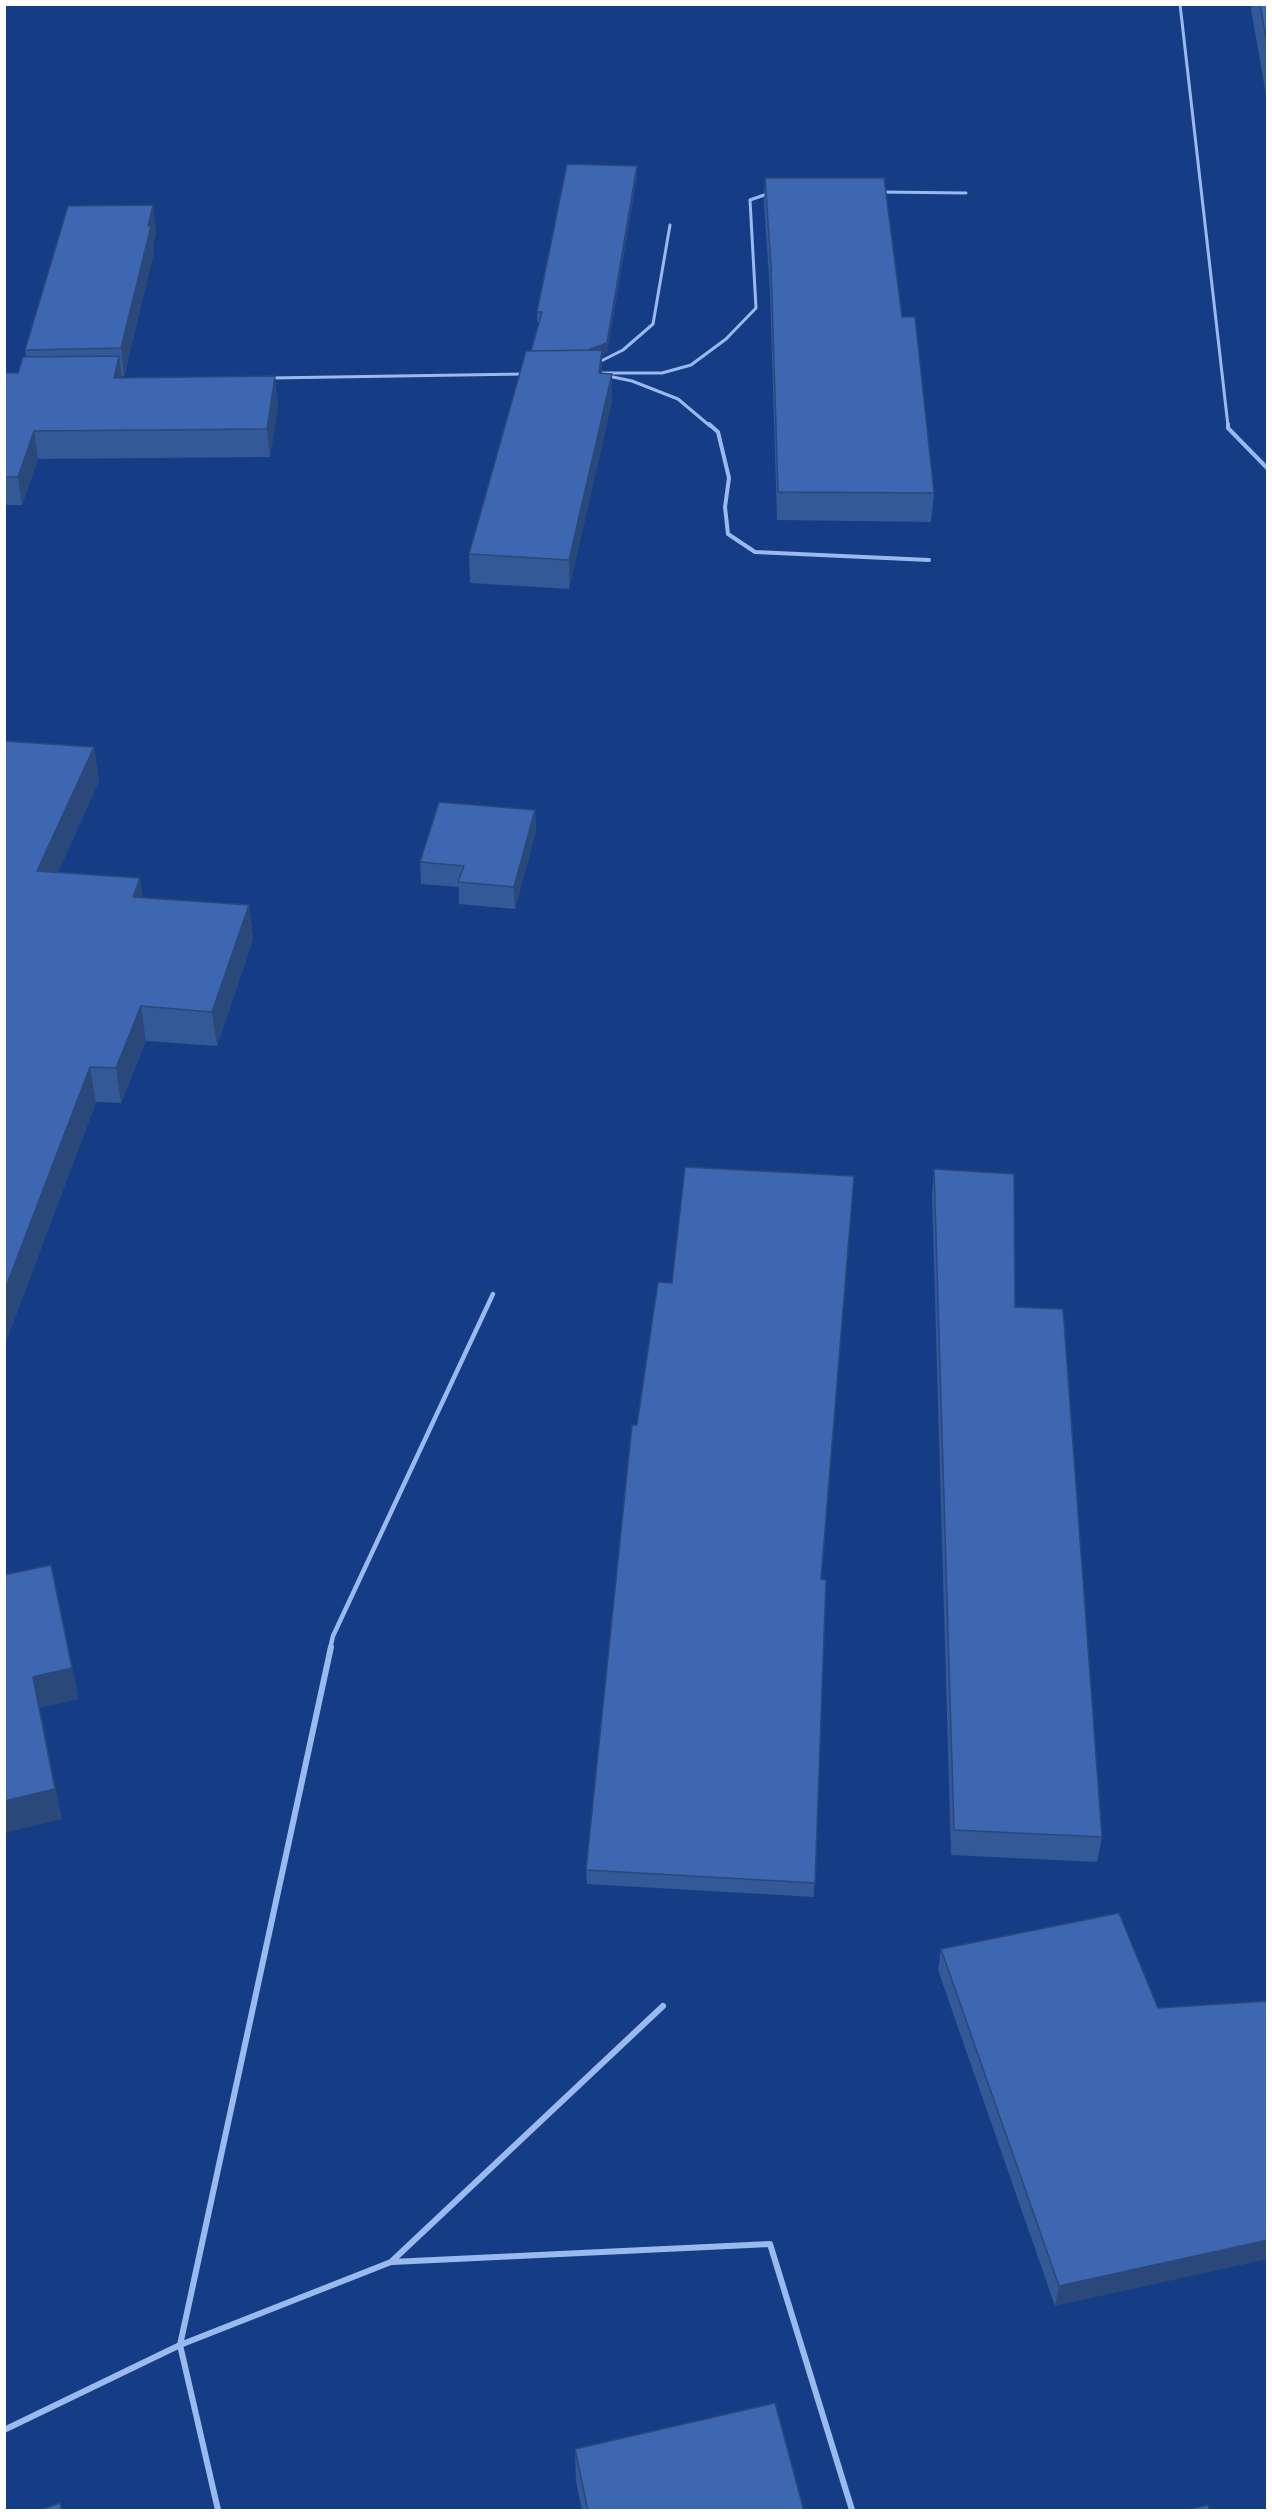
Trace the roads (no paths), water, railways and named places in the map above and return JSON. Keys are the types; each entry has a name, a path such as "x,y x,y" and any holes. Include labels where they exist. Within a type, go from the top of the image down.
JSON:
{"lane":[{"path":"1180,4 1227,428 1268,470"},
{"path":"778,190 750,200 756,308 726,339 691,365 662,373 596,373 632,381 678,399 718,432 729,478 725,507 728,534 755,552 929,560"},
{"path":"872,191 966,193"},
{"path":"593,364 622,350 653,324 670,225"},
{"path":"266,378 526,374"},
{"path":"218,2511 180,2345 333,1636 492,1294"},
{"path":"391,2262 663,2006"},
{"path":"4,2430 180,2345 391,2262 770,2244 852,2511"}]}
